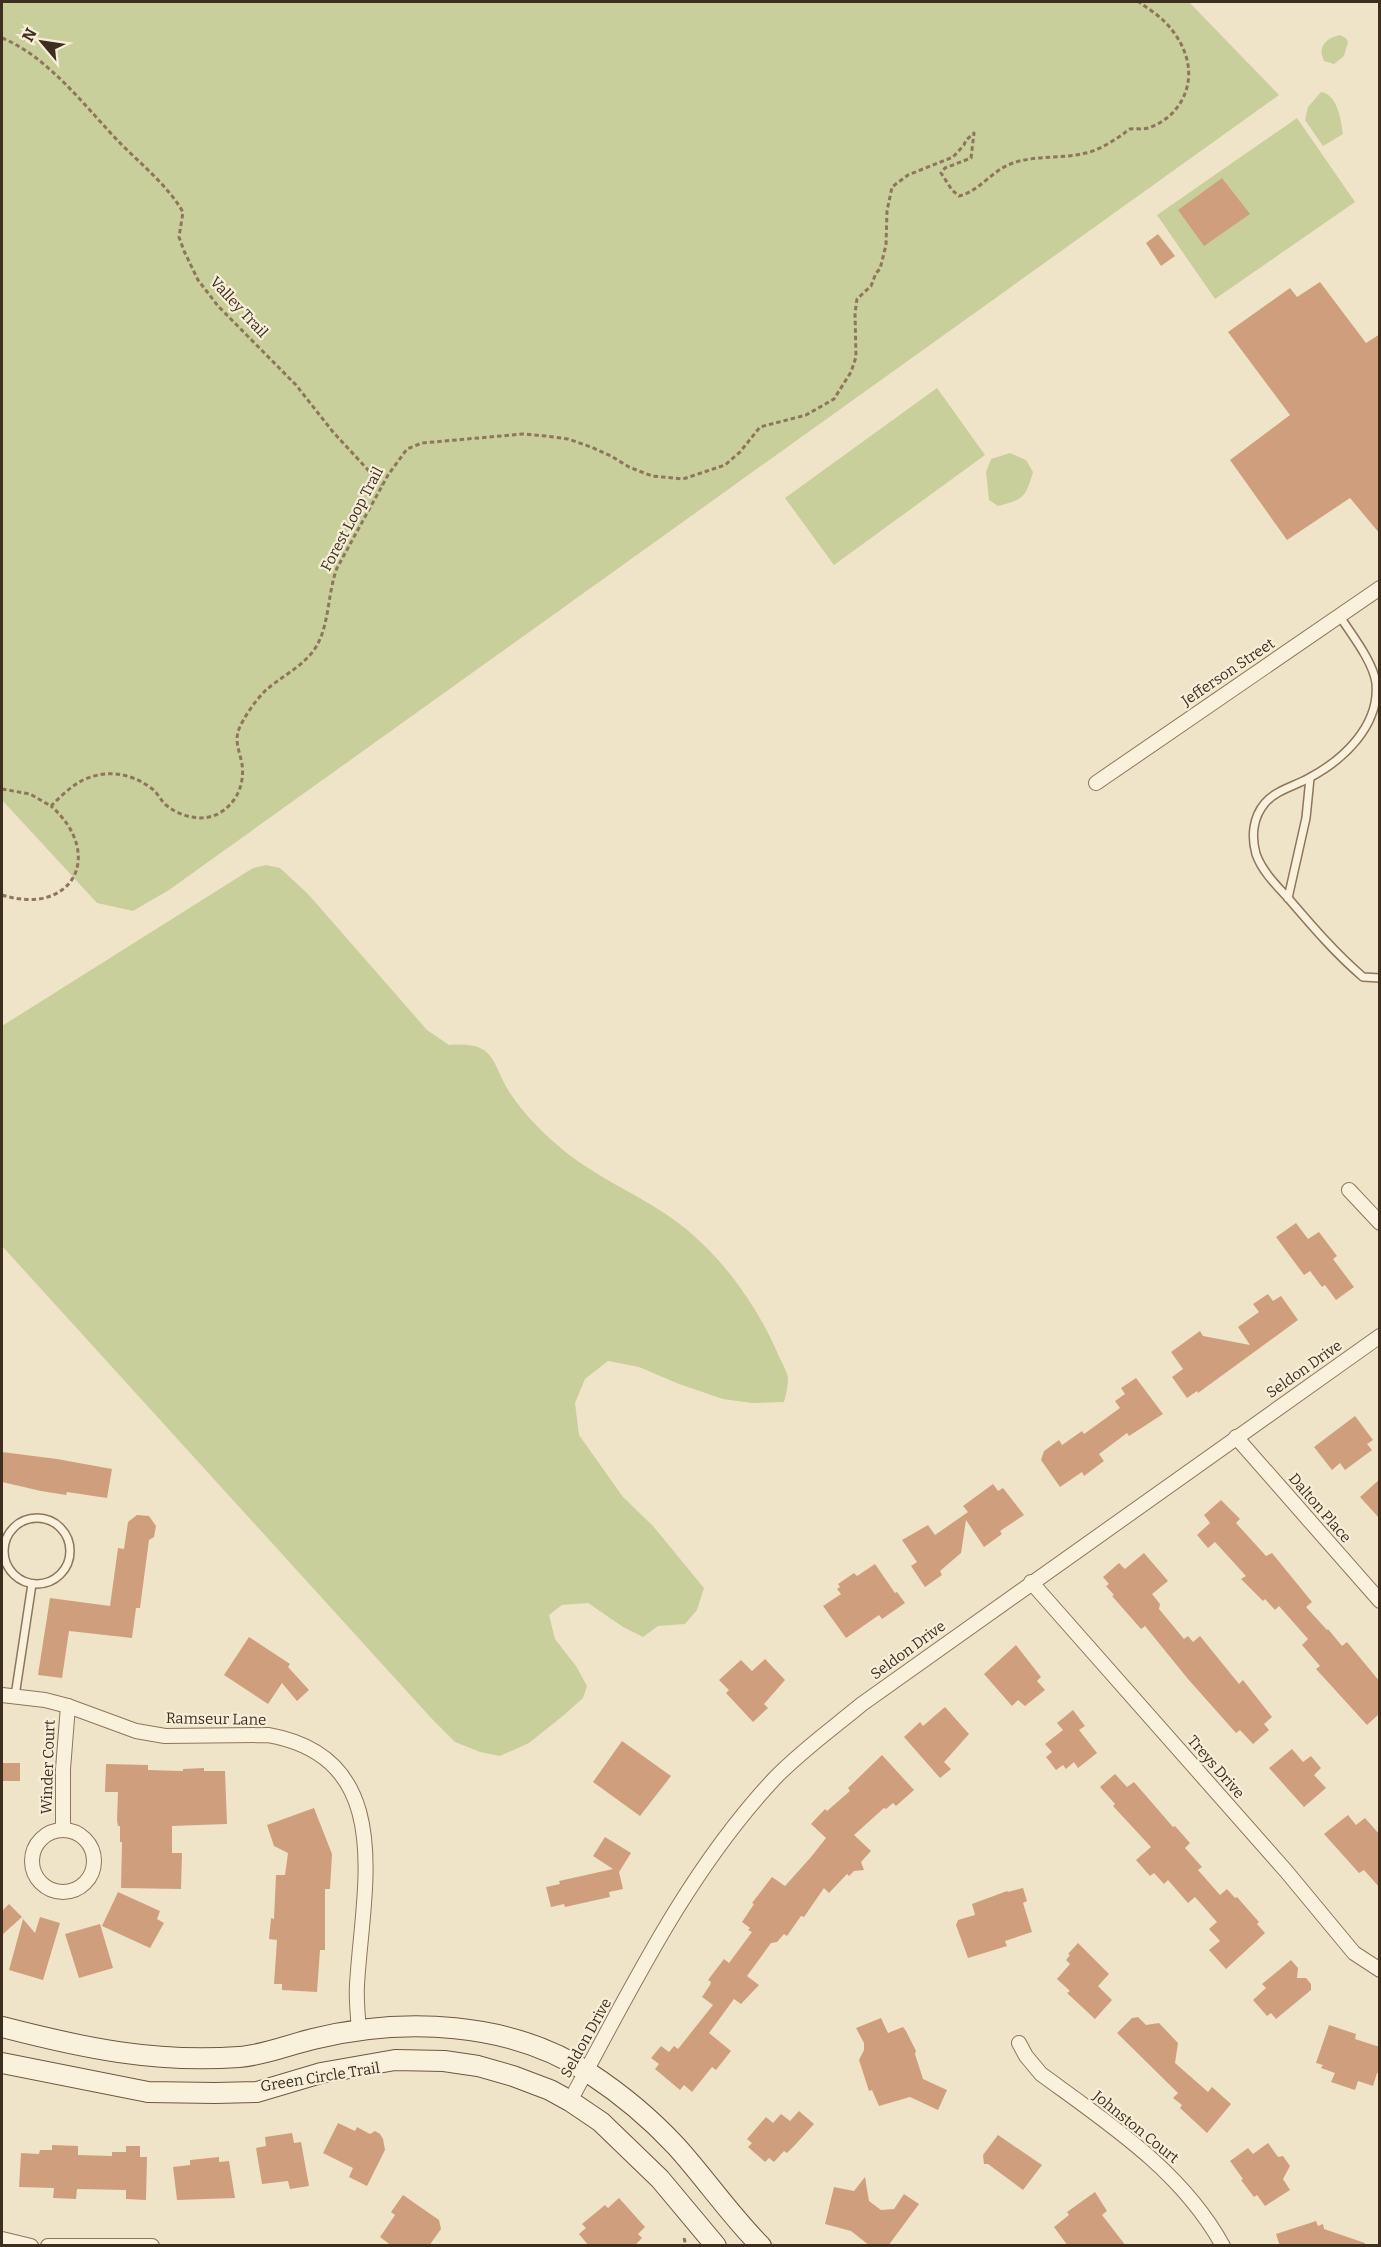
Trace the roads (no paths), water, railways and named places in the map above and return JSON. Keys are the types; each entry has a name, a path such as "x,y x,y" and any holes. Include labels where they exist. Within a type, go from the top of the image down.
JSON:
{"main road":[{"path":"2,2027 68,2044 128,2055 216,2058 261,2055 314,2039 396,2026 428,2026 479,2031 513,2039 556,2056 586,2072 627,2100 663,2132 754,2243"},
{"path":"2,2063 148,2092 215,2093 257,2092 321,2073 395,2060 444,2061 478,2066 513,2076 570,2101 601,2122 629,2147 675,2196 716,2246"}],"street":[{"name":"Jefferson Street","path":"1096,783 1380,588"},
{"path":"1349,1190 1380,1223"},
{"name":"Seldon Drive","path":"570,2101 678,1905 738,1822 777,1777 862,1704 1380,1336"},
{"name":"Dalton Place","path":"1236,1437 1380,1600"},
{"name":"Treys Drive","path":"1031,1582 1286,1871 1354,1953 1370,1966 1380,1970"},
{"name":"Ramseur Lane","path":"8,1696 68,1706 136,1731 165,1736 268,1735 284,1738 302,1745 332,1764 347,1781 356,1797 366,1846 366,1875 357,1988 359,2031"},
{"name":"Winder Court","path":"63,1830 63,1769 68,1706"},
{"name":"Winder Court","path":"63,1830 74,1833 85,1840 93,1855 94,1866 84,1884 75,1891 64,1893 52,1891 42,1885 35,1875 32,1863 32,1853 39,1841 49,1833 63,1830"},
{"name":"Johnston Court","path":"1019,2043 1026,2056 1041,2074 1164,2169 1207,2219 1223,2246"},
{"path":"2,2239 31,2246"},
{"path":"48,2246 152,2246"}],"lane":[{"path":"1339,615 1376,680 1376,695 1371,714 1360,738 1341,756 1310,778 1280,791 1266,801 1253,827 1256,854 1262,868 1342,959 1363,977 1380,978"},
{"path":"1288,898 1306,818 1310,778"},
{"path":"34,1518 46,1519 57,1525 66,1535 70,1557 66,1569 55,1580 44,1584 32,1584 21,1580 9,1569 4,1558 3,1547 12,1528 34,1518"},
{"path":"8,1696 32,1584"}]}
